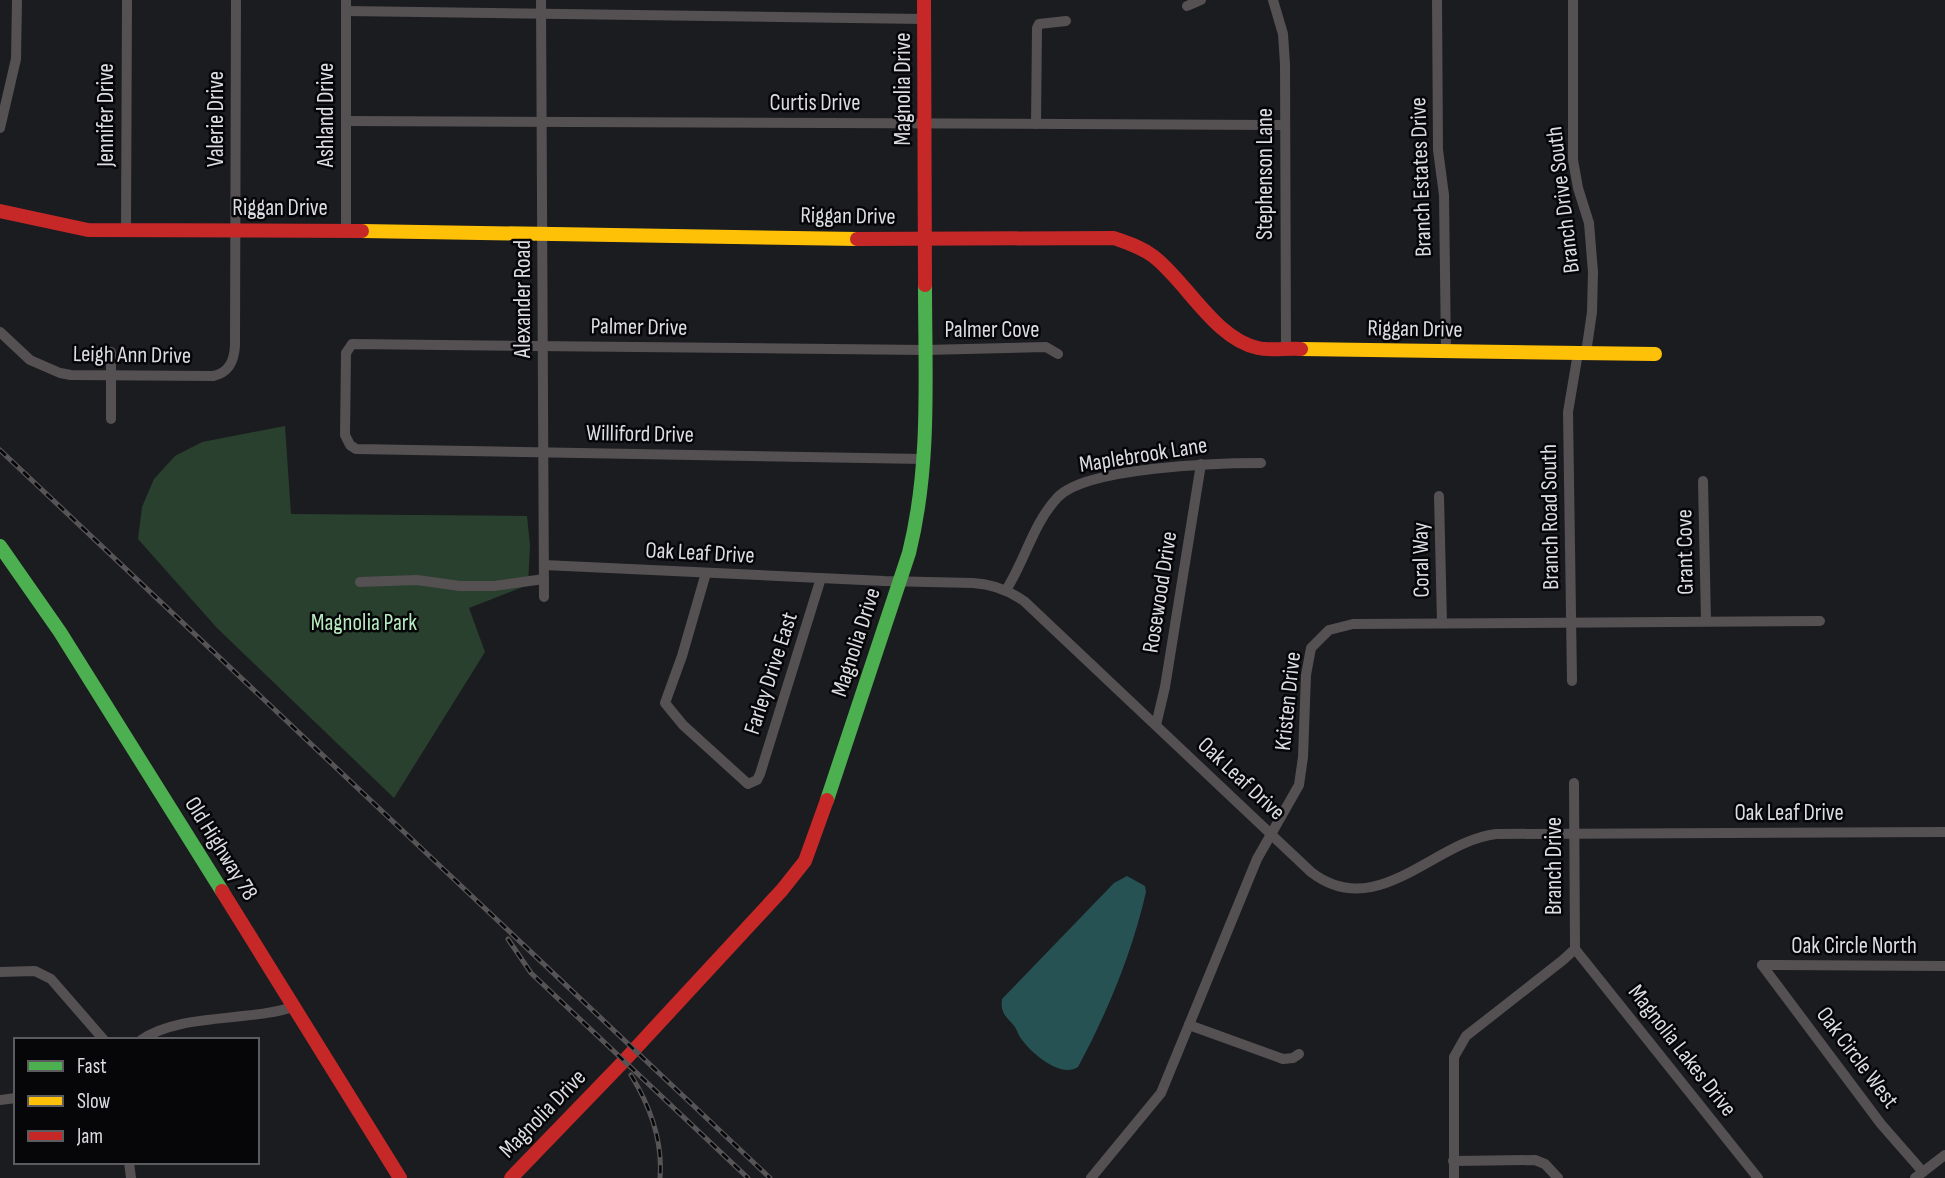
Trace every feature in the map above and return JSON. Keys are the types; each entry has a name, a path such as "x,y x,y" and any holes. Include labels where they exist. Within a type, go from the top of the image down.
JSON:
{"street":[{"path":"0,128 16,59 17,0"},
{"name":"Jennifer Drive","path":"126,229 127,0"},
{"name":"Valerie Drive","path":"231,364 235,346 236,0"},
{"name":"Alexander Road","path":"541,0 544,597"},
{"name":"Magnolia Drive","path":"511,1178 661,1021 782,890 805,861 916,529 924,459 924,0"},
{"path":"1187,6 1200,0"},
{"name":"Stephenson Lane","path":"1273,0 1283,34 1286,349"},
{"name":"Branch Estates Drive","path":"1437,0 1438,150 1444,195 1446,352"},
{"name":"Branch Drive South","path":"1573,0 1573,160 1589,223 1593,272 1592,312 1582,353"},
{"path":"346,6 541,14 924,19"},
{"name":"Ashland Drive","path":"346,6 346,230"},
{"path":"1036,124 1037,28 1039,24 1046,22 1066,21"},
{"name":"Curtis Drive","path":"346,121 1284,125"},
{"name":"Riggan Drive","path":"0,211 76,228 1124,239 1147,252 1237,340 1257,348 1655,354"},
{"name":"Leigh Ann Drive","path":"0,332 30,360 45,369 71,375 213,376 223,372 231,364"},
{"name":"Palmer Drive","path":"356,449 346,439 345,430 346,353 352,344 925,349"},
{"name":"Palmer Cove","path":"925,349 1046,347 1058,354"},
{"path":"111,352 111,419"},
{"name":"Branch Road South","path":"1572,681 1568,412 1582,353"},
{"name":"Williford Drive","path":"356,449 924,459"},
{"name":"Maplebrook Lane","path":"1006,590 1049,508 1068,489 1115,476 1201,464 1261,463"},
{"name":"Rosewood Drive","path":"1156,725 1165,687 1201,464"},
{"name":"Grant Cove","path":"1703,481 1706,621"},
{"name":"Coral Way","path":"1439,496 1442,622"},
{"name":"Old Highway 78","path":"0,546 60,632 400,1178"},
{"name":"Oak Leaf Drive","path":"544,565 986,584 1006,590 1024,601 1318,878 1335,886 1365,887 1394,881 1480,836 1574,833 1945,832"},
{"name":"Farley Drive East","path":"706,573 682,656 666,694 666,706 748,784 757,780 821,578"},
{"path":"360,582 417,580 460,586 494,586 544,579"},
{"name":"Kristen Drive","path":"1094,1177 1161,1093 1257,859 1301,779 1306,675 1314,643 1329,630 1344,625 1442,622 1820,621"},
{"name":"Branch Drive","path":"1573,783 1575,948"},
{"path":"1454,1178 1454,1057 1466,1036 1553,969 1575,948"},
{"name":"Magnolia Lakes Drive","path":"1575,948 1758,1178"},
{"name":"Oak Circle North","path":"1762,965 1945,966"},
{"name":"Oak Circle West","path":"1762,965 1919,1175"},
{"path":"0,972 36,971 51,979 102,1038"},
{"path":"145,1038 169,1027 260,1015 293,1006"},
{"path":"1189,1025 1283,1059 1299,1054"},
{"path":"1919,1175 1945,1155"},
{"path":"1454,1161 1535,1160 1545,1164 1558,1178"}],"green space":[{"name":"Magnolia Park","path":"285,426 291,514 527,516 530,545 528,585 469,608 485,652 394,798 217,628 138,539 142,507 154,479 175,456 202,442"}],"water":[{"path":"1127,876 1145,886 1146,892 1118,981 1078,1067 1071,1070 1054,1067 1038,1056 1019,1036 1003,1012 1002,999 1114,883"}],"railway":[{"path":"0,450 770,1178"},
{"path":"508,939 531,973 748,1178"},
{"path":"631,1075 654,1124 660,1178"}],"traffic: fast":[{"path":"827,800 909,553 916,520 924,453 925,285"},
{"path":"0,546 60,632 222,891"}],"traffic: slow":[{"path":"362,231 857,239"},
{"path":"1301,349 1655,354"}],"traffic: jam":[{"path":"924,0 925,285"},
{"path":"0,211 88,230 362,231"},
{"path":"857,239 1114,238 1153,256 1215,322 1242,342 1263,349 1301,349"},
{"path":"511,1178 782,890 805,861 827,800"},
{"path":"222,891 400,1178"}]}
